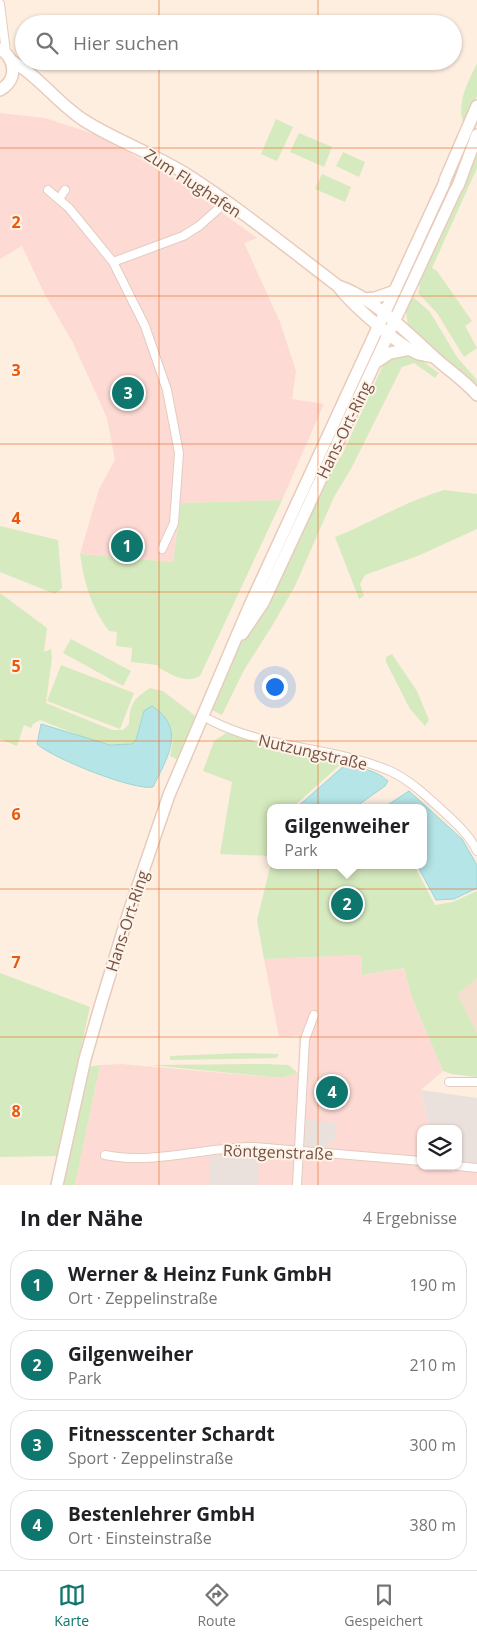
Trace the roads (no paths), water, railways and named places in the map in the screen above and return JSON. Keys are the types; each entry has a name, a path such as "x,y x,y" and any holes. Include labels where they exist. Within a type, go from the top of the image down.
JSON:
{"main road":[{"path":"0,90 7,85 12,76 6,54"},
{"name":"Zum Flughafen","path":"27,70 86,121 158,158 226,202 338,286 360,296 410,349 418,354 434,357"},
{"name":"Zum Flughafen","path":"12,76 30,79 45,86"},
{"name":"Hans-Ort-Ring","path":"57,1185 83,1068 102,998 166,804 222,665 445,182 477,106"},
{"name":"Hans-Ort-Ring","path":"222,665 263,603 414,282 457,187 477,135"},
{"name":"Zum Flughafen","path":"338,286 347,299 382,320"},
{"path":"360,296 375,298 394,292"},
{"name":"Zum Flughafen","path":"392,329 455,373 477,395"},
{"path":"377,362 390,352 410,349"}],"street":[{"path":"0,4 6,54"},
{"path":"0,25 3,17"},
{"path":"48,190 69,208 113,262 145,326 167,390 179,453 174,523 162,549"},
{"path":"58,199 65,190"},
{"path":"113,262 182,236 199,226 226,202"},
{"name":"Nutzungstraße","path":"210,720 250,737 360,760 392,772 430,799 459,826 477,851"},
{"path":"297,1185 305,1039 314,1015"},
{"path":"449,1082 477,1082"},
{"name":"Röntgenstraße","path":"105,1155 134,1159 232,1148 300,1151 417,1161"},
{"path":"462,1166 477,1168"}],"water":[{"path":"152,706 163,715 169,724 171,734 168,755 153,787 143,787 112,779 75,765 37,744 41,724 110,745 132,744 136,740 144,711"},
{"path":"345,765 373,772 388,781 385,786 360,804 301,804"},
{"path":"409,791 423,804 389,804"},
{"path":"427,807 462,839 477,865 477,888 454,899 436,900 419,869 427,869"}],"place":[{"name":"Fitnesscenter Schardt","path":"128,393"},
{"name":"Werner & Heinz Funk GmbH","path":"127,546"},
{"name":"Gilgenweiher","path":"347,904"},
{"name":"Bestenlehrer GmbH","path":"332,1092"}]}
